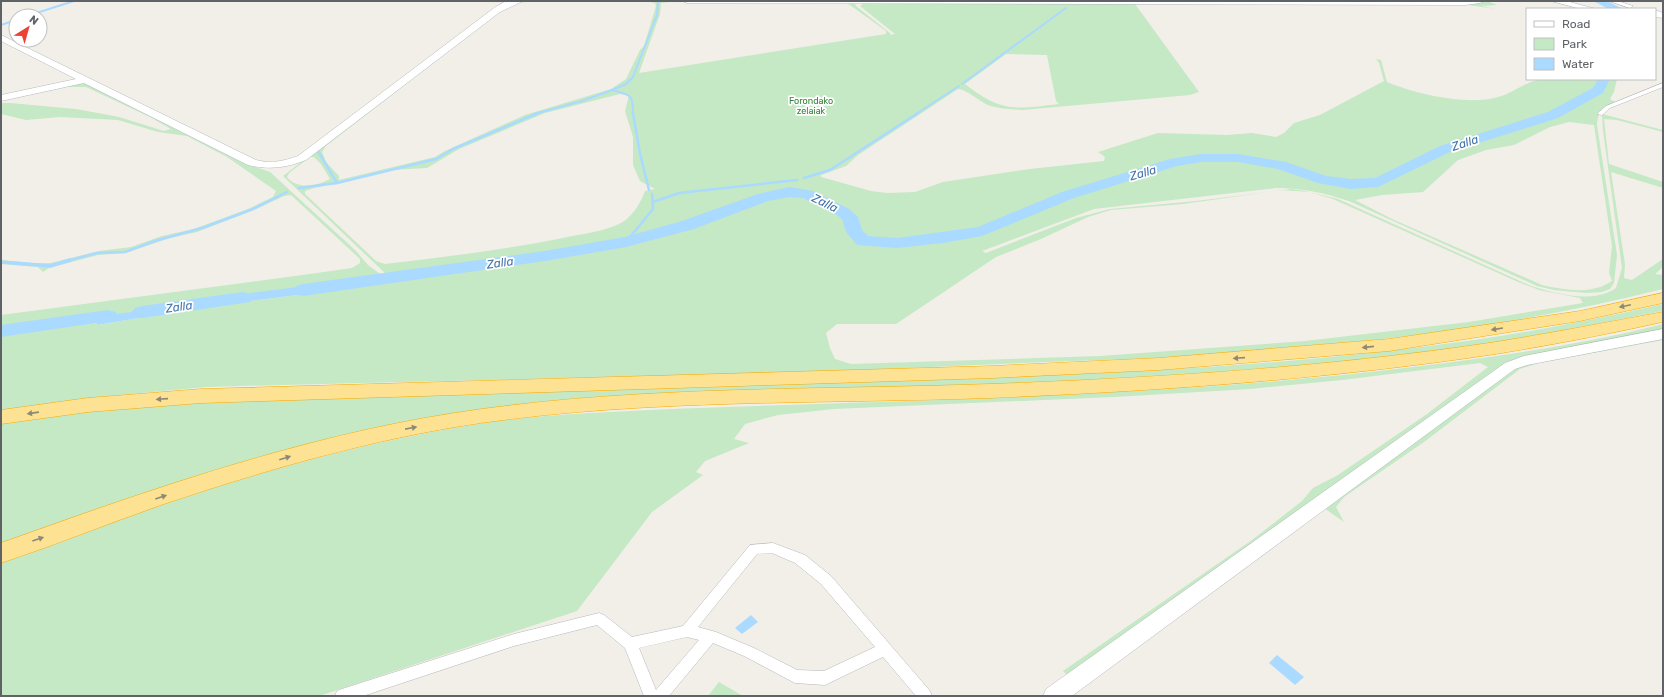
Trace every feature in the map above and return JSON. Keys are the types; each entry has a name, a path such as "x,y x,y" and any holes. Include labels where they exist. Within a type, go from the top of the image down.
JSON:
{"highway":[{"path":"1,417 88,405 201,396 992,372 1158,364 1301,354 1397,344 1580,316 1663,298"},
{"path":"1,553 189,488 287,458 352,441 464,419 534,409 596,404 1006,390 1147,383 1304,372 1498,348 1601,330 1663,317"}],"street":[{"path":"1,38 252,164 268,166 280,165 302,158 497,10 509,3 518,1"},
{"path":"687,1 1465,3 1480,1"},
{"path":"1555,1 1587,8"},
{"path":"1612,1 1635,8"},
{"path":"1623,1 1630,6"},
{"path":"1,98 86,80"},
{"path":"1600,114 1608,107 1663,85"},
{"path":"1054,696 1510,366 1524,361 1663,334"},
{"path":"687,631 754,549 773,548 800,559 826,580 925,696"},
{"path":"349,695 514,640 599,619 630,644 651,696"},
{"path":"630,644 687,631 711,636 749,652 795,676 826,678 885,649"},
{"path":"660,696 711,636"}],"green space":[{"name":"Forondako zelaiak","path":"528,1 848,2 855,4 891,34 890,35 895,34 860,6 866,2 1466,4 1487,1 1497,5 1481,6 1495,9 1462,4 1135,4 1199,92 1190,95 1022,110 988,105 965,91 958,89 858,155 846,166 821,175 821,177 871,191 887,193 915,192 943,182 1030,169 1104,161 1105,157 1098,152 1158,133 1227,135 1252,133 1276,137 1284,133 1294,123 1320,115 1384,81 1379,63 1376,59 1381,60 1387,82 1412,91 1457,99 1472,100 1498,97 1537,80 1617,80 1614,92 1610,99 1615,102 1602,110 1597,125 1617,255 1614,283 1610,289 1602,292 1586,293 1554,290 1537,286 1349,201 1313,192 1295,189 1276,188 1094,209 982,251 986,253 1076,218 1110,209 1196,201 1273,191 1183,204 1111,210 1088,217 1041,239 996,257 896,324 837,324 826,333 835,359 851,364 1100,356 1305,341 1469,322 1583,303 1580,298 1539,290 1516,281 1333,199 1309,192 1283,190 1291,189 1305,191 1338,199 1531,286 1575,296 1597,296 1616,288 1622,268 1602,114 1663,130 1663,132 1617,120 1604,119 1609,164 1663,182 1663,188 1611,172 1625,264 1624,278 1632,280 1663,259 1663,267 1655,274 1663,275 1663,289 1609,302 1499,323 1388,339 1276,350 1146,358 819,371 207,387 98,397 1,410 1,315 352,268 360,263 360,259 291,195 284,196 254,210 197,232 170,238 125,253 98,255 49,268 43,272 38,267 1,264 1,260 51,263 99,251 131,247 162,236 194,229 248,209 273,197 276,191 227,157 187,136 158,132 118,120 60,117 26,120 1,114 1,103 10,103 76,109 119,117 164,131 171,129 150,117 86,87 61,87 1,99 73,84 91,85 241,162 270,172 355,250 368,265 383,276 387,275 283,176 498,11 508,5 516,3 504,8 326,146 322,152 326,162 339,176 339,180 435,157 445,151 525,115 611,89 626,79 640,50 644,46 656,6 655,3 650,2 519,3","holes":["661,3 844,3 850,5 886,31 886,34 639,73 660,14","1006,54 1047,55 1056,101 1059,104 1020,108 1009,107 989,100 965,84","620,94 629,95 625,111 633,137 633,165 640,181 655,189 645,191 638,206 628,218 619,224 606,229 519,246 385,264 376,261 305,194 305,191 314,188 391,170 427,168 459,149 545,113","1569,122 1594,125 1612,246 1609,273 1612,281 1596,288 1587,290 1569,290 1542,285 1392,219 1355,200 1382,195 1423,192 1458,160 1486,150 1514,145 1550,127","310,157 314,157 321,164 330,179 307,186 296,184 291,181 287,177 289,173","330,284 328,291 211,306 217,302 219,297","168,308 168,313 98,325 98,323 84,325 80,319"]},
{"path":"1663,304 1663,311 1485,345 1329,363 1137,378 1008,384 611,397 522,404 466,412 1,546 1,423 89,411 198,401 959,379 1107,373 1254,364 1401,350 1522,333"},
{"path":"1663,324 1663,330 1527,356 1068,676 1063,671 1252,540 1302,501 1313,488 1338,475 1427,414 1488,367 1480,363 1342,380 1250,389 1114,397 834,409 778,415 745,424 734,439 749,443 705,461 696,472 703,475 652,512 577,611 319,696 1,696 1,561 184,497 308,460 371,445 434,431 533,417 686,408 1062,395 1206,387 1278,381 1421,366 1512,354 1603,338"},
{"path":"1663,338 1663,340 1539,363 1520,369 1424,442 1344,497 1336,507 1344,522 1324,508 1515,369 1525,364"},
{"path":"719,682 743,696 708,696"}],"water":[{"path":"330,283 328,291 210,306 217,302 219,297"},
{"path":"168,307 169,313 97,325 97,323 84,325 80,319"},
{"path":"751,615 758,622 742,634 735,628"},
{"path":"1277,655 1304,677 1295,685 1269,663"}],"waterway":[{"path":"48,9 74,1"},
{"name":"Zalla","path":"1598,1 1616,8"},
{"path":"612,90 626,84 633,77 657,15 658,2"},
{"path":"962,84 1066,8"},
{"path":"1,25 8,23"},
{"name":"Zalla","path":"303,290 545,256 626,242 688,225 764,197 789,192 807,194 843,212 850,217 854,232 863,241 897,243 943,238 982,231 1068,195 1175,162 1201,158 1238,158 1281,165 1323,180 1351,184 1378,182 1445,149 1553,115 1598,90 1603,80"},
{"path":"916,114 959,86"},
{"path":"534,114 582,101 612,90"},
{"path":"612,90 630,96 633,114"},
{"path":"337,183 436,159 453,149 538,113"},
{"path":"633,113 640,154 649,190"},
{"path":"804,178 830,170 918,113"},
{"path":"318,151 337,183"},
{"path":"653,202 679,193 797,180"},
{"path":"299,188 337,183"},
{"path":"66,261 97,253 125,252 158,240 202,228 253,209 287,192"},
{"path":"626,242 653,209 652,194"},
{"path":"1,262 50,266 70,260"},
{"name":"Zalla","path":"142,312 243,298"},
{"name":"Zalla","path":"1,331 108,316"}]}
